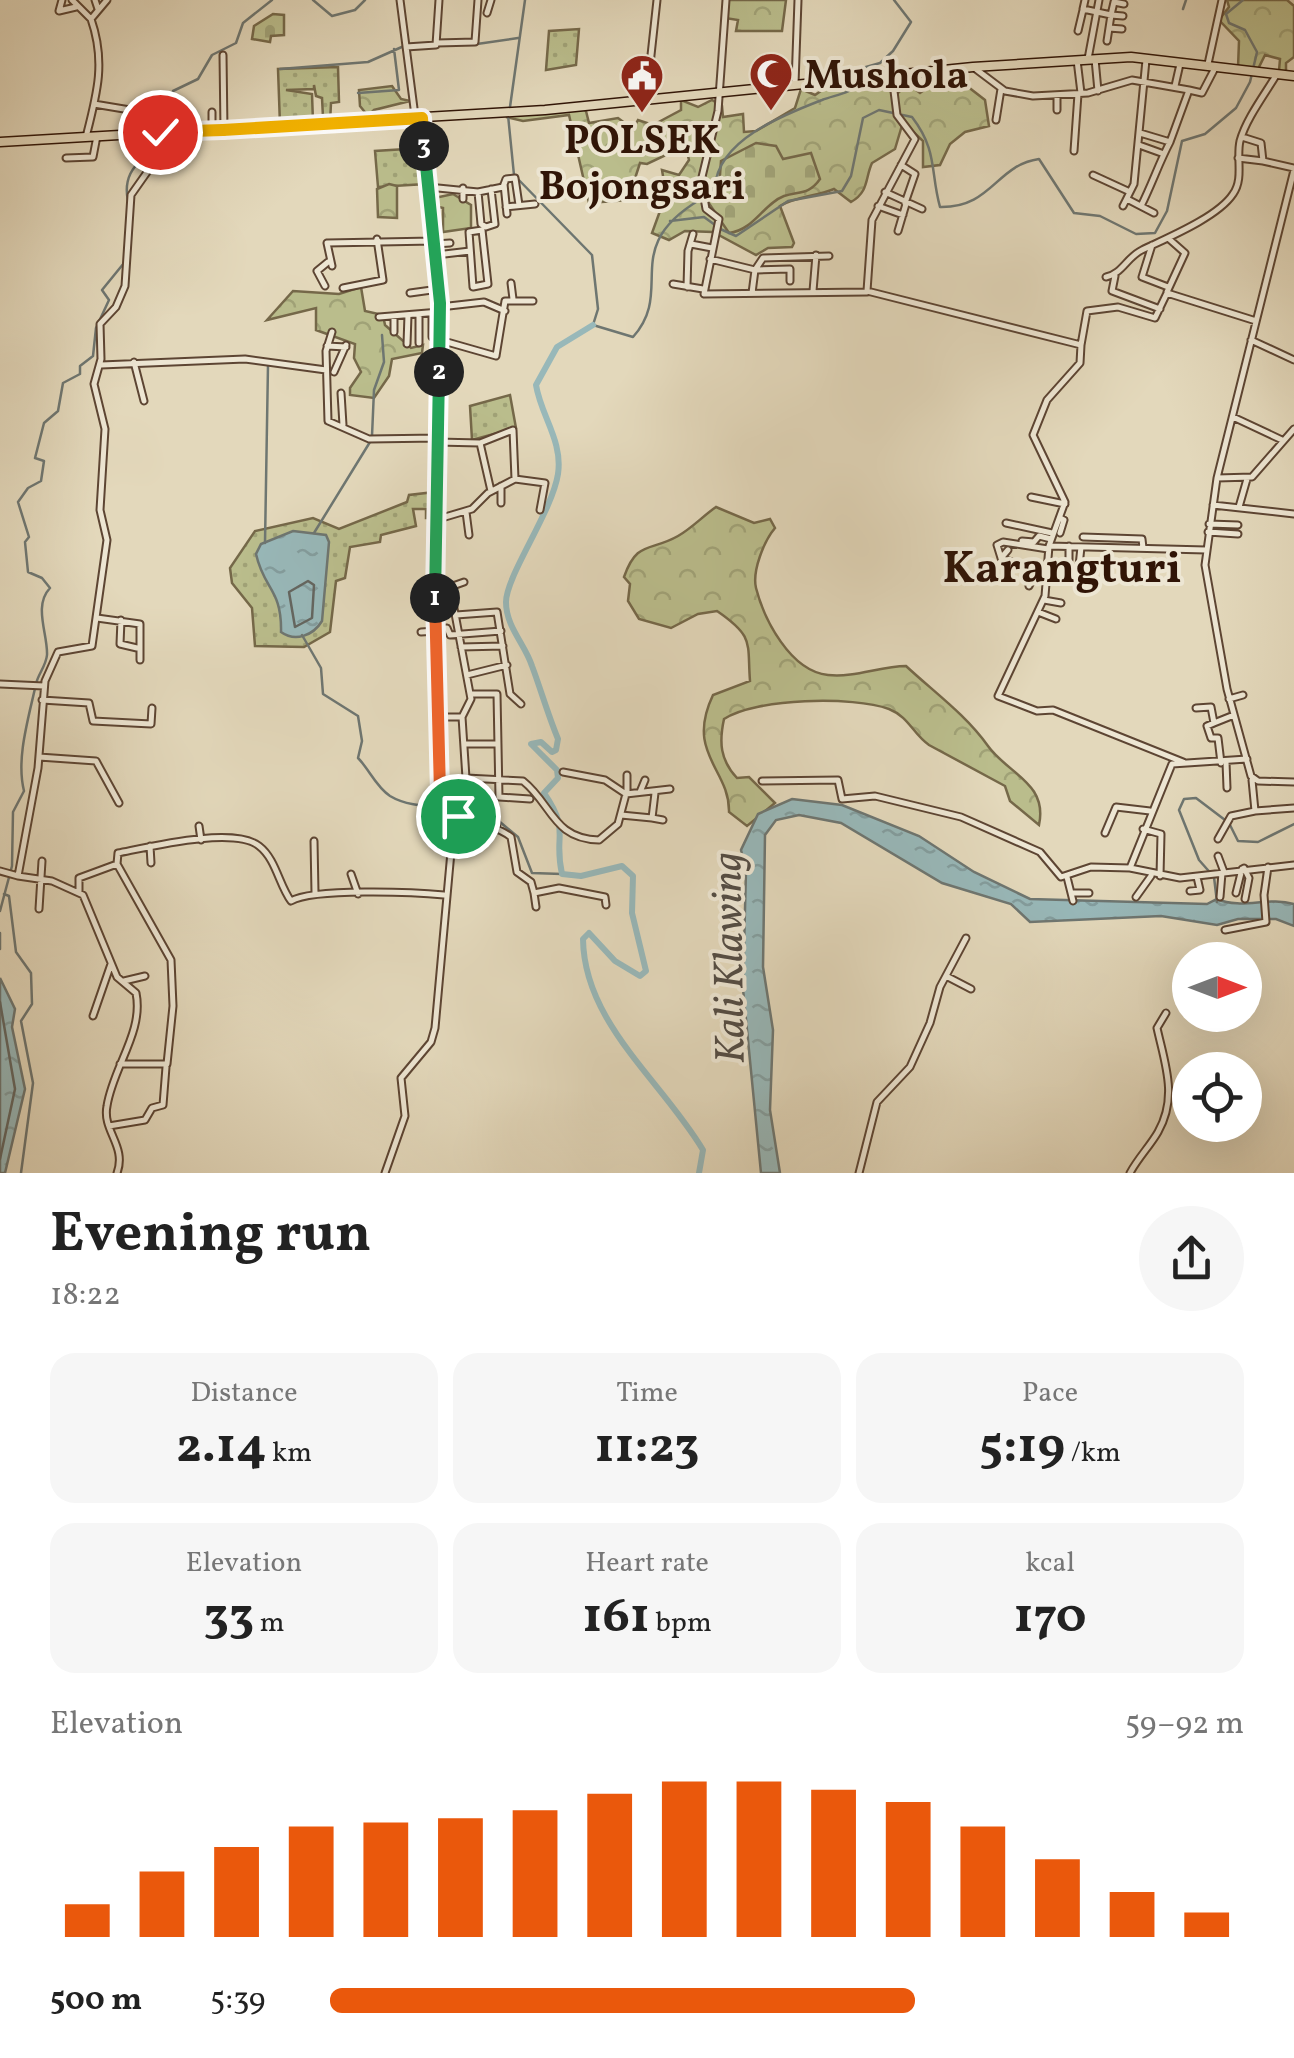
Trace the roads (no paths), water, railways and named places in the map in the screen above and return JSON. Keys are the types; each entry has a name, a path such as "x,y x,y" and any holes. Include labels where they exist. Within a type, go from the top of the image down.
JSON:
{"main road":[{"path":"0,142 419,119 1092,59 1146,57 1294,76"}],"street":[{"path":"62,0 59,11 74,3 91,19 101,52 86,137"},
{"path":"95,0 98,9"},
{"path":"91,19 107,0"},
{"path":"385,1173 405,1116 401,1078 434,1035 453,815 440,792 434,590 439,289 400,0"},
{"path":"437,44 438,0"},
{"path":"406,46 476,42 478,0"},
{"path":"486,12 491,0"},
{"path":"646,101 657,0"},
{"path":"726,0 716,126 700,184 706,209 719,218 703,289 706,296 868,292 1081,344"},
{"path":"795,84 798,0"},
{"path":"1078,32 1085,0"},
{"path":"1098,0 1092,59 1098,91"},
{"path":"974,67 1002,88 1032,96 1080,94 1124,81 1145,80 1201,93 1212,64 1222,0"},
{"path":"1107,41 1114,2 1124,4"},
{"path":"1083,9 1123,16"},
{"path":"1110,28 1122,29"},
{"path":"223,55 224,130"},
{"path":"1127,199 1134,184 1146,57"},
{"path":"1074,151 1080,94 1077,60"},
{"path":"1174,86 1181,60"},
{"path":"1160,309 1113,292 1115,275 1133,254 1168,238 1231,196 1239,181 1242,137 1277,74"},
{"path":"868,292 870,230 884,191 915,140 897,111 892,75"},
{"path":"1080,78 1096,76"},
{"path":"996,120 1002,88"},
{"path":"1141,206 1165,163 1164,154 1189,90"},
{"path":"1056,96 1057,110"},
{"path":"94,104 130,110 125,134"},
{"path":"212,112 212,130"},
{"path":"12,875 39,756 42,700 38,685 58,652 92,646 107,540 100,510 105,429 94,384 99,365 100,324 113,312 123,291 130,255 131,195 167,132"},
{"path":"1140,133 1170,142"},
{"path":"66,158 92,157 96,136"},
{"path":"1242,137 1261,143 1263,161"},
{"path":"1139,144 1164,154"},
{"path":"1238,158 1294,171 1217,478 1206,550 1205,582 1229,699 1252,777 1255,811"},
{"path":"898,232 915,174 901,165"},
{"path":"1093,175 1154,213"},
{"path":"428,187 478,192 503,187 504,182 515,178 519,205"},
{"path":"504,182 506,210 534,204"},
{"path":"1134,184 1148,190"},
{"path":"463,188 463,200"},
{"path":"478,192 480,224 486,227 495,224 491,189"},
{"path":"884,191 922,210"},
{"path":"518,194 528,193"},
{"path":"878,206 903,215"},
{"path":"482,230 488,284 474,287 470,251 469,232 482,230"},
{"path":"687,287 693,234"},
{"path":"1168,238 1185,252 1155,318 1118,307 1090,310 1080,362 1047,400 1033,434 1065,504 1052,540 1048,572 1051,587 1019,644 998,696 1037,710 1053,710 1183,762"},
{"path":"344,288 382,280 377,239"},
{"path":"325,286 317,272 330,264 327,243 377,239 450,244"},
{"path":"692,244 712,248"},
{"path":"1152,245 1142,277 1256,321"},
{"path":"436,255 470,251"},
{"path":"812,291 816,256"},
{"path":"752,292 763,258 828,256"},
{"path":"710,259 756,270 790,269 790,281"},
{"path":"369,268 382,267"},
{"path":"1106,276 1115,275"},
{"path":"440,340 496,356 512,283"},
{"path":"673,284 703,289"},
{"path":"410,293 439,289"},
{"path":"378,316 420,314 484,302 534,301"},
{"path":"484,302 506,311"},
{"path":"432,337 438,311"},
{"path":"419,343 420,314"},
{"path":"408,315 408,344"},
{"path":"394,316 394,332"},
{"path":"332,332 327,346 331,367 328,421 369,438 480,443 514,430 515,479"},
{"path":"1252,340 1294,360"},
{"path":"99,365 245,359 331,367 343,358 346,346 327,346"},
{"path":"134,362 144,402"},
{"path":"341,393 343,424"},
{"path":"1233,417 1282,440"},
{"path":"1240,507 1247,479 1294,429"},
{"path":"480,443 491,491"},
{"path":"1217,478 1247,479"},
{"path":"434,520 466,512 491,491 515,479 546,483 540,510"},
{"path":"500,486 501,502"},
{"path":"1031,497 1065,504"},
{"path":"1212,505 1294,514"},
{"path":"466,512 469,534"},
{"path":"1006,523 1052,540"},
{"path":"1209,524 1238,525"},
{"path":"1208,532 1238,534"},
{"path":"1022,540 1034,542 1040,536 1081,547 1206,550"},
{"path":"1082,537 1142,539 1143,548"},
{"path":"1001,558 999,542 1052,540"},
{"path":"1069,560 1070,546"},
{"path":"1001,558 1035,574 1080,569 1081,547"},
{"path":"1001,558 1008,550"},
{"path":"1029,586 1035,574"},
{"path":"434,590 464,582"},
{"path":"450,588 471,694 462,718 466,778"},
{"path":"1043,600 1061,604"},
{"path":"456,614 496,610 510,694 521,704"},
{"path":"1038,612 1056,619"},
{"path":"97,618 140,624 140,660"},
{"path":"121,620 120,644 138,648"},
{"path":"421,632 501,632"},
{"path":"485,633 487,647"},
{"path":"462,647 503,646"},
{"path":"467,675 507,666"},
{"path":"0,684 38,685"},
{"path":"471,694 510,694"},
{"path":"497,694 496,780 500,798 530,799"},
{"path":"1229,699 1243,695"},
{"path":"42,700 89,703 93,721 151,724 152,708"},
{"path":"1196,708 1210,705 1207,724 1211,738 1218,738 1227,788"},
{"path":"439,717 462,718"},
{"path":"1207,724 1248,720"},
{"path":"463,744 496,744"},
{"path":"39,756 96,762 119,804"},
{"path":"1130,868 1171,766 1247,759"},
{"path":"563,772 599,778 626,794 670,789"},
{"path":"440,792 466,778 524,782 554,824 599,840 616,826 626,794 626,775"},
{"path":"1252,777 1294,782"},
{"path":"640,792 645,780"},
{"path":"762,782 838,780 842,799 875,796 961,817 1040,852 1056,874 1068,877 1090,867 1197,877 1243,868 1294,865"},
{"path":"652,818 655,793"},
{"path":"1105,834 1116,806 1150,811"},
{"path":"494,808 497,828"},
{"path":"1218,838 1227,820 1255,811 1294,808"},
{"path":"620,814 663,820"},
{"path":"453,815 497,828 511,838 517,872 532,882 536,907"},
{"path":"199,826 201,840"},
{"path":"1143,829 1161,834 1157,876"},
{"path":"109,1126 146,1120 152,1108 164,1106 173,1006 171,960 116,854 201,840 251,841 270,860 289,900 315,894 394,890 444,896"},
{"path":"314,841 315,894"},
{"path":"150,846 151,862"},
{"path":"1218,856 1220,897"},
{"path":"39,909 42,860"},
{"path":"79,892 80,878 95,876 103,866 118,864"},
{"path":"1226,930 1266,921 1268,867"},
{"path":"1236,893 1243,868"},
{"path":"1243,868 1249,878 1245,899"},
{"path":"0,871 79,892 87,900 111,964 136,992 138,1016 107,1106 109,1126 121,1154 117,1173"},
{"path":"352,874 358,894"},
{"path":"1136,897 1142,883 1157,876"},
{"path":"1068,877 1072,897 1089,894"},
{"path":"1190,891 1200,890 1197,877"},
{"path":"534,894 564,888 605,896 606,905"},
{"path":"859,1173 878,1102 913,1063 946,976 966,938"},
{"path":"93,1016 111,964"},
{"path":"124,982 145,976"},
{"path":"946,976 971,989"},
{"path":"1130,1173 1158,1133 1169,1101 1170,1084 1157,1028 1166,1013"},
{"path":"120,1064 167,1064"}],"water":[{"path":"293,531 326,535 329,542 322,621 314,630 298,637 281,632 279,607 256,554 261,544"},
{"path":"792,799 842,805 919,836 974,872 1030,899 1207,904 1217,899 1236,903 1275,901 1294,904 1294,926 1276,919 1238,919 1217,925 1161,916 1030,922 1011,904 942,883 841,823 799,815 776,820 765,835 763,967 773,1030 770,1110 780,1173 761,1173 743,989 746,870 741,850 758,814"},
{"path":"0,978 15,1009 12,1027 25,1089 5,1173 0,1173"}],"waterway":[{"path":"163,130 173,91 198,79 212,55 236,43 243,23 272,0"},
{"path":"313,0 332,16 355,10 365,0"},
{"path":"510,107 525,0"},
{"path":"705,197 740,143 789,113 851,90 858,84 852,71 880,63 893,51 911,22 894,0"},
{"path":"1183,9 1186,0"},
{"path":"718,228 736,236 788,201 842,191 851,176 863,118 879,110 912,117 920,129 930,151 940,207 971,201 1013,169 1039,159 1074,213 1100,216 1136,234 1155,233 1167,211 1182,141 1205,134 1236,108 1250,82 1257,52 1245,30 1229,23 1226,14 1243,0"},
{"path":"477,44 518,38"},
{"path":"280,69 368,62 404,46"},
{"path":"358,93 399,90 394,49"},
{"path":"508,115 514,175 592,255 598,309 593,325 633,337 650,302 654,252 661,234 701,199"},
{"path":"128,201 131,172 160,137"},
{"path":"670,221 704,217 715,225"},
{"path":"0,911 12,866 13,812 24,791 24,739 47,655 42,603 50,588 42,578 28,572 25,542 29,537 18,502 28,488 41,481 44,461 35,458 44,423 58,411 63,383 80,374 80,366 93,356 96,328 109,300 102,290 124,263"},
{"path":"593,325 557,347 536,385 555,440 558,474 513,576 507,611 529,658 558,739 552,752 541,742 531,744 557,770 558,778 544,793 559,825 562,874 581,876 622,866 633,876 632,913 646,971 640,976 615,961 589,933 583,939 596,998 628,1050 703,1150 699,1173"},
{"path":"372,436 374,390 384,362 382,335"},
{"path":"265,543 268,365"},
{"path":"314,533 370,442"},
{"path":"302,635 321,668 323,694 358,716 362,741 358,758 385,792 413,804 466,810 492,818"},
{"path":"1217,902 1214,877 1199,860 1179,810 1184,799 1196,798 1225,820"},
{"path":"500,822 518,837 532,873 562,874"},
{"path":"1230,825 1238,841 1258,842 1294,824"},
{"path":"4,894 9,896 16,952 31,973 32,1004 21,1021 33,1083 21,1173"},
{"path":"0,933 0,949"}],"place":[{"name":"Mushola","path":"771,112"},
{"name":"POLSEK Bojongsari","path":"642,114"}],"district":[{"name":"Karangturi","path":"1062,566"}],"water label":[{"name":"Kali Klawing","path":"727,958"}]}
